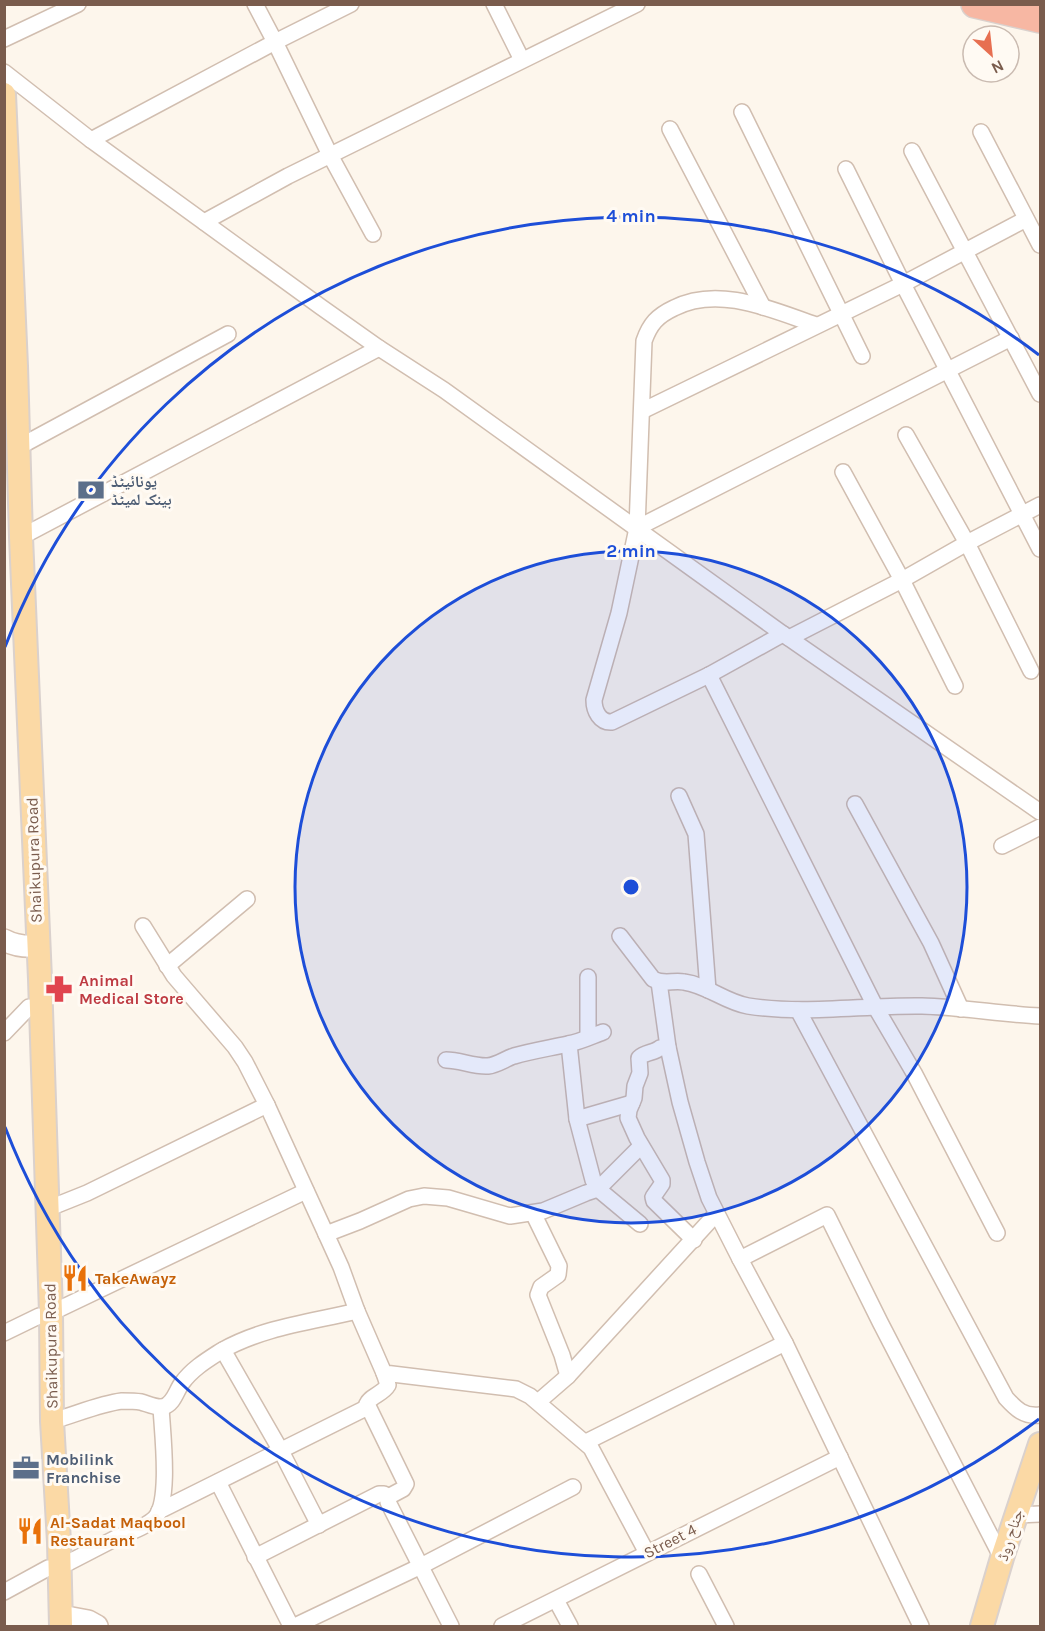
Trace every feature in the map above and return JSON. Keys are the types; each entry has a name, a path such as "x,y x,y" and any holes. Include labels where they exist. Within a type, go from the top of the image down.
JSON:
{"highway":[{"path":"975,4 1041,19"}],"main road":[{"name":"Shaikupura Road","path":"4,94 21,537 22,944 29,1007 52,1421 57,1623"},
{"name":"Shaikupura Road","path":"5,365 22,944 47,1209 40,1422 54,1567"},
{"name":"جناح روڈ","path":"982,1626 1002,1558 1041,1444"}],"street":[{"path":"4,39 78,4"},
{"path":"255,4 330,155 373,234"},
{"path":"91,140 351,4"},
{"path":"494,4 522,60"},
{"path":"204,222 288,176 638,4"},
{"path":"4,72 91,140 379,348 444,390 786,636 1041,812"},
{"path":"742,112 862,356"},
{"path":"670,129 763,307"},
{"path":"981,132 1041,245"},
{"path":"912,151 1041,394"},
{"path":"846,169 1041,549"},
{"path":"642,411 903,284 1026,219"},
{"path":"816,325 763,307 714,298 681,304 664,313 649,327 644,341 637,528 619,613 594,700 594,706 601,719 612,722 709,675 902,580 1041,505"},
{"path":"17,448 228,334"},
{"path":"637,528 1011,338"},
{"path":"21,537 379,348"},
{"path":"906,435 967,543 1031,671"},
{"path":"843,472 902,580 955,686"},
{"path":"709,675 876,1008 914,1073 997,1233"},
{"path":"679,796 696,834 708,990"},
{"path":"855,804 931,943 961,1009"},
{"path":"1002,846 1041,827"},
{"path":"167,966 247,899"},
{"path":"143,926 167,966 220,1031 236,1047 267,1105 341,1267 388,1385 384,1391 368,1401 368,1407 405,1481 405,1486 388,1497"},
{"path":"620,936 653,979 659,982 683,981 747,1006 798,1010 923,1006 1041,1016"},
{"path":"588,977 588,1037"},
{"path":"659,982 668,1047 680,1102 697,1162 716,1214 784,1343 921,1626"},
{"path":"4,1033 29,1007"},
{"path":"798,1010 1006,1398 1018,1411 1032,1416 1041,1416"},
{"path":"446,1060 458,1060 482,1066 489,1065 516,1055 569,1044 603,1032"},
{"path":"569,1044 577,1119 590,1170 598,1189 640,1224"},
{"path":"668,1047 660,1048 639,1058 640,1073 628,1118 641,1146 662,1180 662,1184 652,1197 654,1201 694,1240"},
{"path":"577,1119 632,1103"},
{"path":"47,1209 78,1197 267,1105"},
{"path":"326,1234 409,1199 424,1196 448,1198 510,1216 533,1213 598,1189 641,1146"},
{"path":"4,1333 306,1191"},
{"path":"533,1213 559,1266 558,1275 541,1287 538,1295 568,1376"},
{"path":"538,1402 568,1376 716,1214"},
{"path":"740,1259 827,1215 885,1333 1002,1558"},
{"path":"52,1421 124,1401 141,1402 160,1407 170,1404 184,1380 194,1370 223,1350 271,1331 357,1311"},
{"path":"586,1442 784,1343"},
{"path":"223,1350 281,1451 319,1525"},
{"path":"384,1373 523,1391 586,1442 597,1456 647,1553"},
{"path":"4,1592 141,1527 155,1518 163,1495 164,1471 160,1407"},
{"path":"159,1511 368,1407"},
{"name":"Street 4","path":"502,1626 840,1457"},
{"path":"218,1482 255,1557 293,1626 421,1566 573,1487"},
{"path":"255,1557 379,1494 388,1497"},
{"path":"388,1497 388,1502 452,1626"},
{"path":"1017,1515 1041,1514"},
{"path":"699,1574 726,1626"},
{"path":"556,1600 570,1626"},
{"path":"57,1623 88,1622 97,1626"}],"place":[{"name":"یونائیٹڈ بینک لمیٹڈ","path":"91,490"},
{"name":"Animal Medical Store","path":"59,989"},
{"name":"TakeAwayz","path":"75,1278"},
{"name":"Mobilink Franchise","path":"26,1468"},
{"name":"Al-Sadat Maqbool Restaurant","path":"30,1531"}]}
